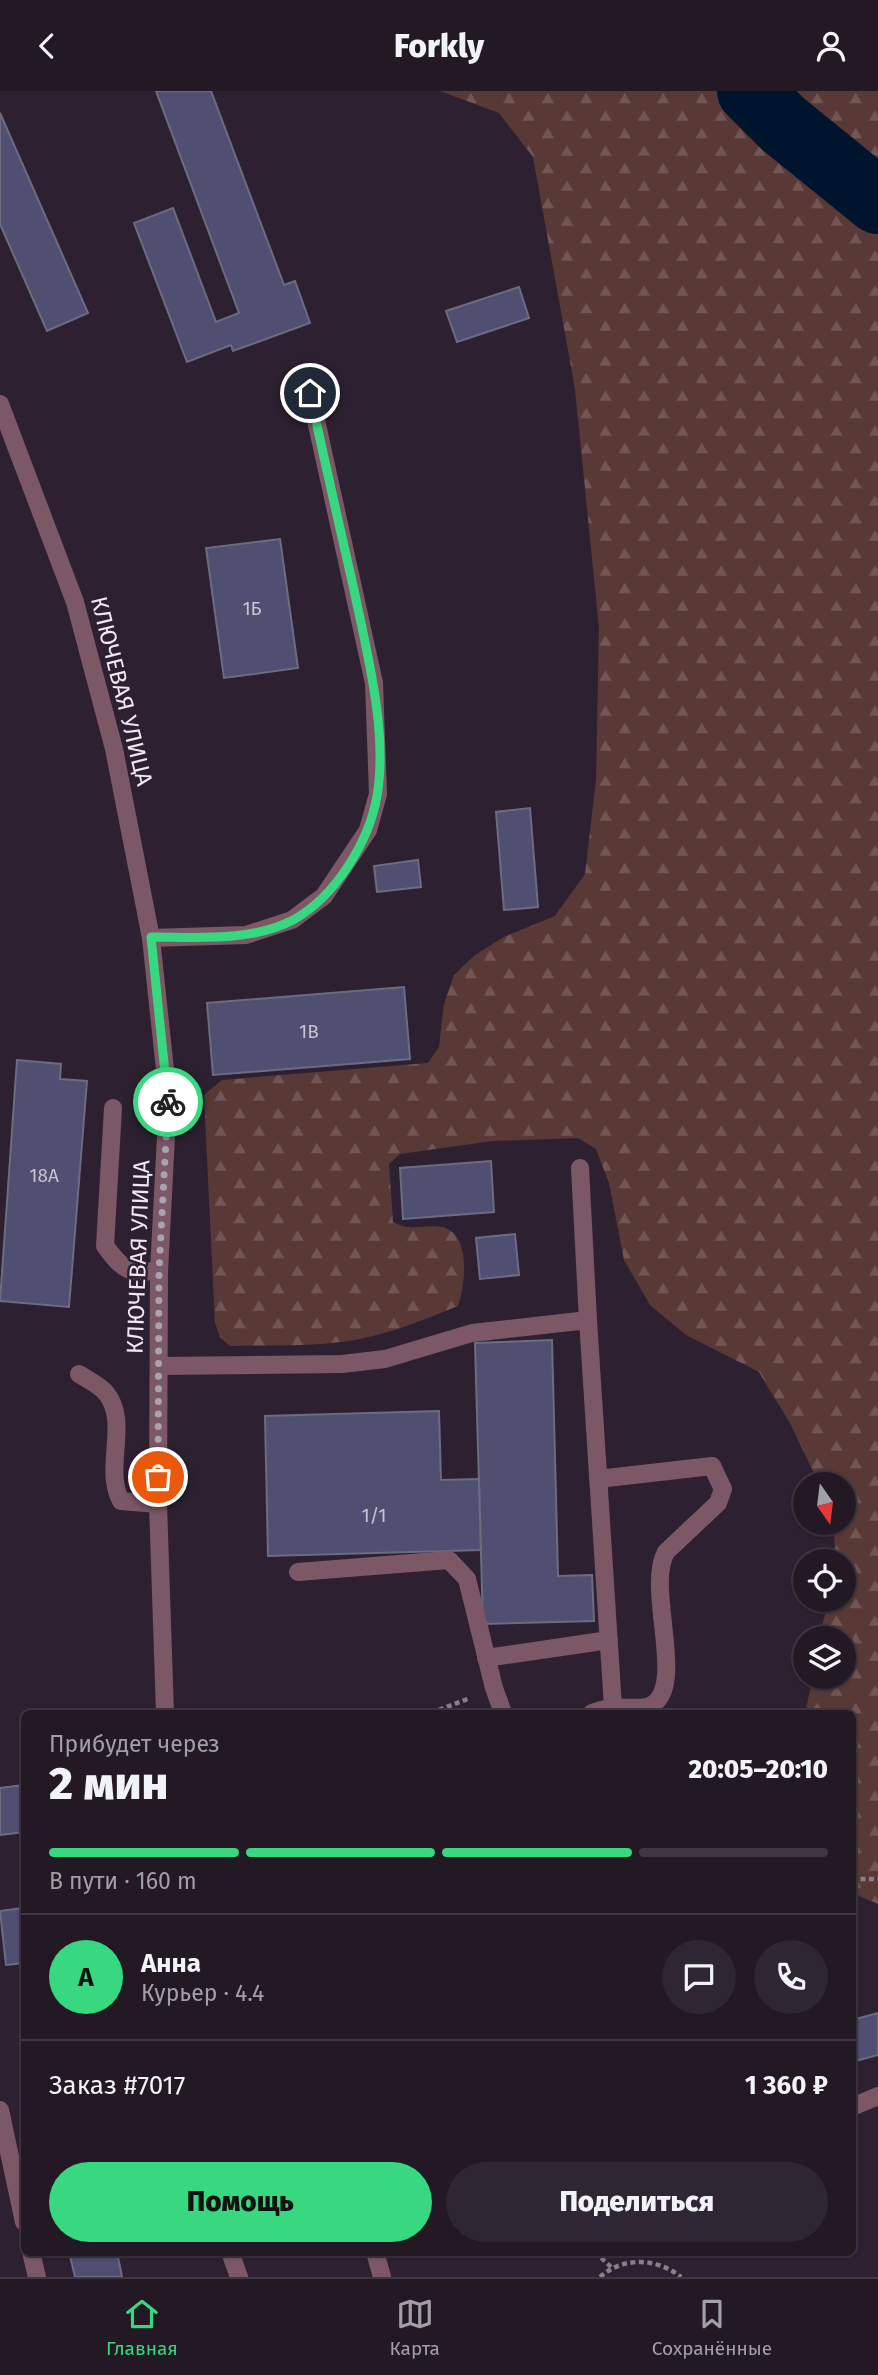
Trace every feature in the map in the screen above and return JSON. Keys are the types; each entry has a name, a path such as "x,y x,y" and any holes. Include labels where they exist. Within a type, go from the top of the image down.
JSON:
{"street":[{"path":"151,937 246,935 292,920 324,896 368,830 377,794 374,683 310,393"},
{"name":"КЛЮЧЕВАЯ УЛИЦА","path":"0,404 75,602 114,749 151,937 168,1098 159,1271 158,1504 165,1710"},
{"path":"113,1108 104,1246 120,1266 133,1273 159,1271"},
{"path":"580,1168 613,1707"},
{"path":"159,1366 342,1364 385,1359 472,1333 588,1320"},
{"path":"79,1374 105,1392 116,1408 114,1478 121,1501 158,1504"},
{"path":"598,1479 712,1466 723,1489 718,1503 666,1552 661,1561 659,1586 667,1681 662,1696 649,1707 613,1707 602,1710"},
{"path":"298,1571 449,1560 467,1579 502,1710"},
{"path":"486,1658 609,1640"},
{"path":"856,2106 878,2096"},
{"path":"0,2110 21,2208"},
{"path":"32,2256 37,2277"},
{"path":"231,2256 239,2277"},
{"path":"376,2256 382,2277"}],"path":[{"path":"439,1710 494,1688"},
{"path":"856,1879 878,1879"},
{"path":"600,2256 611,2267"},
{"path":"600,2277 611,2267 643,2260 667,2266 681,2277"}],"green space":[{"path":"440,91 878,91 878,1904 856,1895 856,1710 806,1710 810,1689 856,1689 856,1626 823,1626 825,1612 856,1612 856,1549 835,1549 834,1535 856,1535 856,1472 813,1472 791,1425 759,1372 686,1335 650,1305 624,1260 609,1183 596,1149 578,1138 492,1141 400,1154 389,1164 393,1222 411,1227 442,1227 452,1231 458,1239 464,1274 458,1306 410,1325 344,1342 230,1346 220,1337 215,1323 204,1095 222,1080 428,1063 439,1047 444,1004 454,975 475,955 504,937 555,916 585,874 596,780 599,628 575,389 533,157 499,113"}],"building":[{"path":"156,91 211,91 284,285 295,281 310,323 233,351 231,345 187,362 134,223 173,208 216,322 239,313"},
{"path":"0,113 88,313 47,331 0,224"},
{"path":"519,287 529,318 457,342 446,311"},
{"path":"280,539 298,668 224,678 206,548"},
{"path":"530,808 538,907 504,910 496,812"},
{"path":"418,860 421,887 377,892 374,866"},
{"path":"404,987 410,1059 213,1075 207,1003"},
{"path":"17,1060 61,1064 60,1079 87,1081 69,1307 0,1301"},
{"path":"491,1161 494,1212 403,1219 400,1168"},
{"path":"515,1234 519,1275 480,1279 476,1238"},
{"path":"552,1340 558,1576 592,1575 594,1621 483,1624 475,1343"},
{"path":"439,1411 441,1480 479,1479 481,1550 268,1556 265,1416"},
{"path":"21,1785 21,1832 0,1835 0,1788"},
{"path":"21,1908 21,1963 6,1965 0,1911"},
{"path":"878,2013 878,2055 856,2061 856,2019"},
{"path":"70,2256 118,2256 122,2277 75,2277"}],"waterway":[{"path":"750,91 783,124 878,201"}],"way so far":[{"path":"158,1477 159,1271 168,1102"}],"route":[{"path":"168,1102 151,937 246,935 292,920 324,896 347,866 368,830 377,794 378,739 374,683 310,393"}]}
